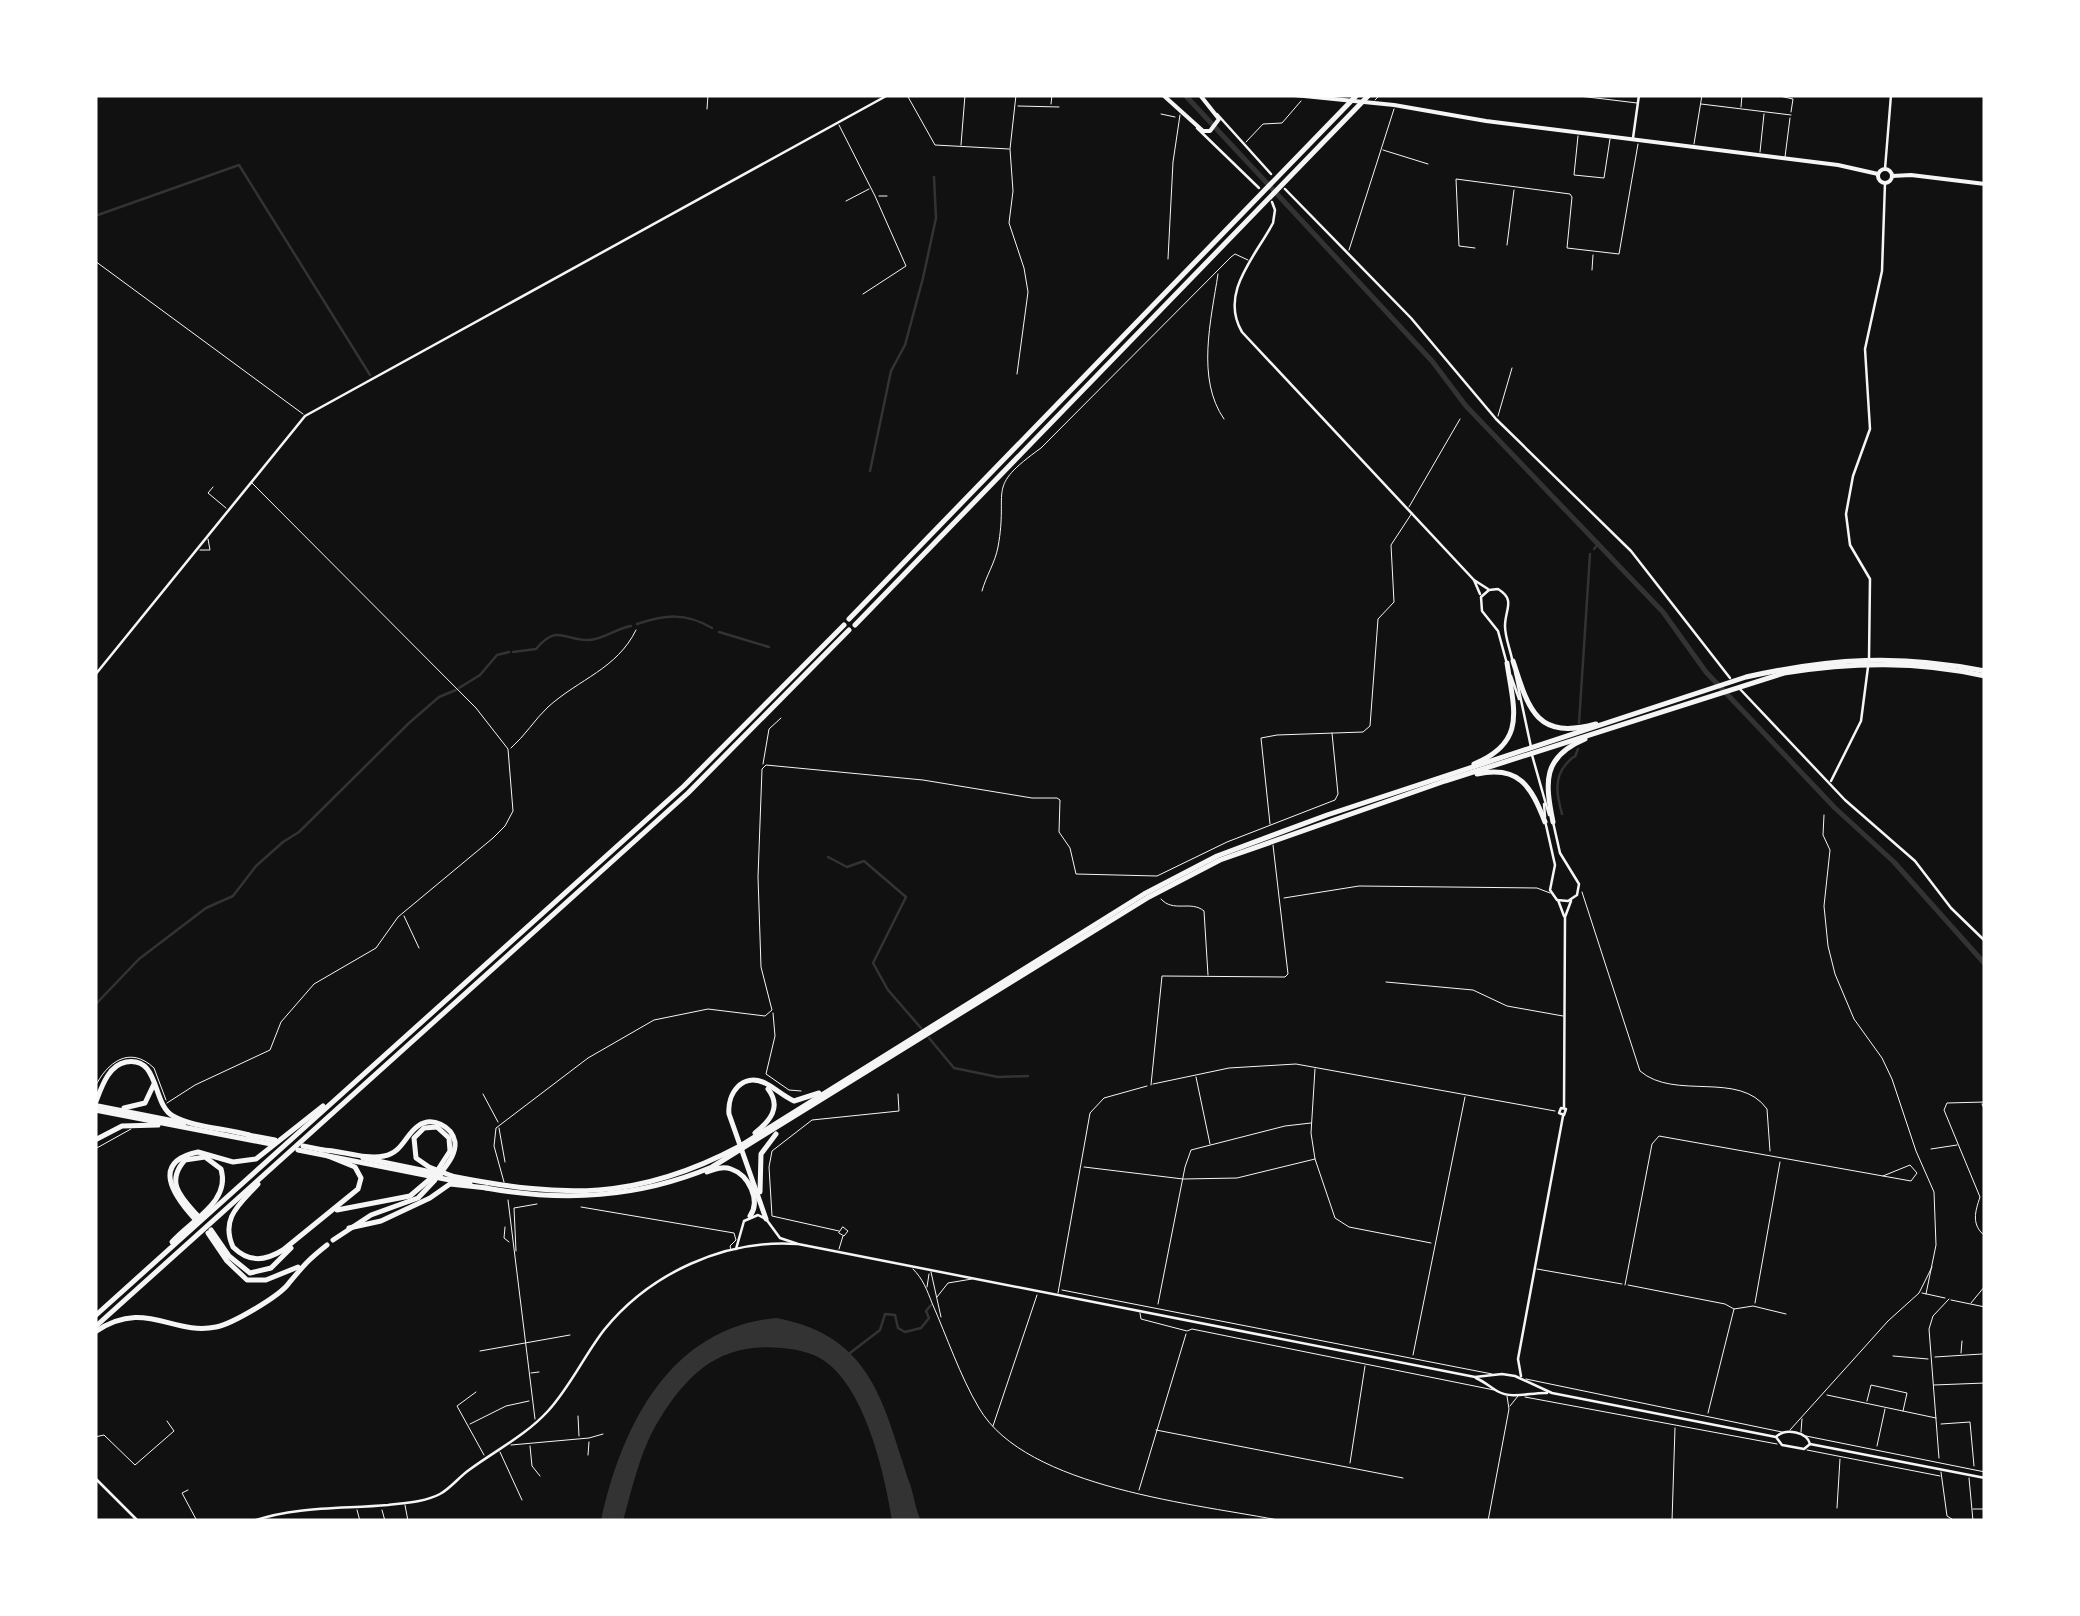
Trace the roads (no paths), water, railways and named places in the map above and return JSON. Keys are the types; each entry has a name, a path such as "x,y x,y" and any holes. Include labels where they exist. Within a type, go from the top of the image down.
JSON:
{"highway":[{"path":"95,1330 716,767 1260,192 1341,111 1369,95"},
{"path":"95,1316 692,778 1271,203 1356,102"},
{"path":"1696,697 1746,677 1806,664 1922,660 1985,674"},
{"path":"1274,832 1445,781 1696,697 1812,668 1863,661"},
{"path":"1510,662 1528,706 1534,715 1553,727 1567,730 1634,717"},
{"path":"1435,780 1489,758 1509,740 1514,710 1510,662"},
{"path":"1549,822 1549,772 1559,754 1634,717"},
{"path":"652,1188 712,1167 1153,889 1217,856 1274,832 1531,751"},
{"path":"1445,781 1505,772 1528,786 1549,822"},
{"path":"348,1228 381,1220 430,1198 450,1184 596,1192 650,1183 708,1162 925,1034"},
{"path":"96,1105 110,1072 122,1063 141,1064 149,1071 166,1110 180,1119 273,1142 150,1124 122,1126 97,1139"},
{"path":"766,1219 728,1109 730,1096 740,1084 752,1081 798,1101 848,1079"},
{"path":"158,1260 222,1192 221,1169 205,1157 185,1160 175,1178 177,1192 196,1216 170,1188 171,1172 179,1160 198,1152 232,1162 256,1159 357,1080"},
{"path":"96,1105 143,1105 153,1091 154,1081"},
{"path":"708,1162 755,1134 772,1116 772,1094 766,1086 752,1081"},
{"path":"96,1105 191,1129"},
{"path":"96,1105 249,1136"},
{"path":"752,1216 759,1197 763,1148 814,1106"},
{"path":"266,1174 233,1211 228,1229 230,1241 241,1254 254,1259 273,1256 295,1242 356,1192 361,1178 355,1167 301,1148 385,1156 400,1148 418,1126 434,1122 448,1130 454,1141 453,1154 441,1169 450,1150 449,1138 441,1129 428,1126 414,1138 414,1154 420,1163 452,1176"},
{"path":"321,1150 487,1186"},
{"path":"328,1156 569,1198 652,1188 721,1168 732,1169 744,1178 755,1198 752,1216"},
{"path":"295,1242 276,1265 266,1271 250,1272 229,1256 210,1232 227,1260 247,1280 266,1280 298,1267 371,1215 418,1198 433,1180 410,1196 332,1211"},
{"path":"95,1330 134,1317 217,1327 284,1288 298,1267"}],"main road":[{"path":"1163,95 1180,115 1203,131 1210,131 1218,124 1218,114 1201,96"},
{"path":"1294,95 1853,167 1878,174"},
{"path":"1878,174 1885,169 1892,176"},
{"path":"1878,174 1879,180 1886,183 1892,176 1910,174 1985,184"}],"street":[{"path":"707,109 708,95"},
{"path":"95,675 305,416 888,95"},
{"path":"907,95 931,142 961,149 1010,149"},
{"path":"961,149 965,95"},
{"path":"1016,95 1008,222 1028,292 1018,374"},
{"path":"1050,108 1052,95"},
{"path":"1374,104 1380,95"},
{"path":"1570,95 1638,103"},
{"path":"1475,248 1459,246 1456,179 1572,195 1566,246 1616,256 1620,253 1636,140 1638,95"},
{"path":"1694,147 1702,95"},
{"path":"1740,109 1742,95"},
{"path":"1775,95 1793,99 1785,158"},
{"path":"1885,169 1891,95"},
{"path":"1244,144 1263,124 1283,122 1302,96"},
{"path":"1700,104 1791,115"},
{"path":"1015,106 1060,107"},
{"path":"1347,252 1394,106"},
{"path":"1759,155 1765,112"},
{"path":"1161,114 1180,115 1168,259"},
{"path":"1218,114 1271,174"},
{"path":"840,122 906,266 863,294"},
{"path":"1193,123 1260,192"},
{"path":"1218,124 1229,126"},
{"path":"1210,131 1210,144"},
{"path":"1579,132 1574,175 1604,178 1610,137"},
{"path":"1382,150 1428,164"},
{"path":"1829,783 1858,728 1868,682 1870,585 1868,573 1849,542 1846,514 1852,476 1870,430 1865,349 1882,271 1886,183"},
{"path":"1284,186 1420,327 1496,418 1630,552 1714,660 1829,783 1915,861 1952,908 1985,940"},
{"path":"1508,245 1515,186"},
{"path":"846,201 872,188"},
{"path":"876,196 887,196"},
{"path":"1271,203 1281,221"},
{"path":"1275,215 1234,298 1235,321 1474,580 1489,590"},
{"path":"1592,270 1594,252"},
{"path":"982,591 998,547 1003,480 1022,459 1041,448 1235,254 1251,262"},
{"path":"95,261 305,416"},
{"path":"1218,271 1208,372 1214,404 1224,419"},
{"path":"1496,418 1512,368"},
{"path":"1150,1085 1160,980 1164,976 1287,976 1281,899 1259,742 1266,735 1366,731 1370,726 1378,620 1394,602 1391,545 1460,419"},
{"path":"167,1104 195,1085 270,1050 281,1022 314,984 376,948 403,913 493,838 512,816 508,749 476,708 251,482"},
{"path":"213,487 208,493 228,510"},
{"path":"197,548 205,553 210,550 206,537"},
{"path":"1474,580 1482,610 1498,632 1510,662"},
{"path":"1481,597 1498,589 1508,597 1505,630 1510,662 1549,822 1560,854 1586,898 1640,1072 1677,1085 1738,1090 1758,1099 1769,1117 1769,1155"},
{"path":"508,749 546,709 625,651 636,630"},
{"path":"781,718 768,732 758,877 762,967 775,1036 766,1074 789,1090 801,1091"},
{"path":"763,767 858,772 1032,798 1057,798 1060,832 1070,848 1074,871 1080,876 1157,876 1227,842 1265,836 1335,800 1338,794 1332,733"},
{"path":"1824,815 1823,835 1830,850 1824,906 1830,959 1851,1015 1892,1079 1932,1185 1936,1220 1926,1294"},
{"path":"1549,822 1555,865 1551,894"},
{"path":"1537,888 1551,882"},
{"path":"1281,899 1359,886 1537,888 1557,900 1565,917"},
{"path":"734,1250 742,1236 742,1224 752,1216 766,1219 780,1238 798,1244 911,1268 1423,1368 1475,1377 1506,1374 1514,1370 1518,1359 1566,1112 1565,917 1579,891"},
{"path":"1161,899 1171,906 1199,906 1204,910 1208,976"},
{"path":"1557,900 1573,900"},
{"path":"403,913 419,948"},
{"path":"1386,982 1465,989 1507,1006 1565,1016"},
{"path":"504,1182 493,1139 499,1125 588,1058 654,1020 708,1010 766,1016 772,1010"},
{"path":"95,1087 114,1061 138,1058 155,1070 167,1104 180,1119"},
{"path":"1058,1296 1090,1114 1104,1098 1195,1074 1271,1063 1316,1066 1559,1111 1563,1116"},
{"path":"1316,1066 1311,1122 1315,1159 1333,1215 1353,1228 1435,1244"},
{"path":"1195,1074 1210,1144"},
{"path":"482,1094 499,1125 505,1162"},
{"path":"838,1252 847,1229 839,1231 772,1216 769,1167 776,1146 812,1120 899,1111 898,1094"},
{"path":"1412,1358 1466,1094"},
{"path":"1985,1111 1983,1102 1948,1103 1944,1110 1980,1197 1974,1215 1985,1236"},
{"path":"1559,1111 1564,1108"},
{"path":"1157,1308 1191,1150 1311,1122"},
{"path":"95,1149 121,1132 150,1124"},
{"path":"1625,1284 1655,1138 1664,1135 1779,1159 1910,1181 1917,1174 1910,1165 1883,1176"},
{"path":"1930,1149 1958,1145"},
{"path":"1081,1166 1183,1179 1237,1178 1315,1159"},
{"path":"1753,1306 1779,1159"},
{"path":"1980,1197 1985,1196"},
{"path":"508,1200 537,1422"},
{"path":"513,1252 517,1244 514,1208 538,1204"},
{"path":"582,1206 734,1233 737,1236 730,1246 734,1250"},
{"path":"506,1227 504,1238 512,1242"},
{"path":"765,1243 771,1230"},
{"path":"839,1231 843,1236"},
{"path":"742,1236 752,1245"},
{"path":"253,1521 284,1512 404,1503 441,1493 537,1422 561,1395 603,1332 642,1292 677,1270 734,1250 765,1243 798,1244"},
{"path":"1776,1437 1803,1416 1888,1321 1919,1293 1933,1264"},
{"path":"911,1268 936,1303"},
{"path":"1536,1269 1726,1304 1734,1309 1753,1306 1786,1314"},
{"path":"928,1290 931,1272"},
{"path":"931,1272 941,1320 973,1396 993,1427 1013,1444 1043,1462 1138,1494 1283,1521"},
{"path":"936,1303 944,1284 972,1280"},
{"path":"1971,1304 1985,1286"},
{"path":"1059,1289 1496,1376"},
{"path":"993,1427 1038,1292"},
{"path":"1919,1293 1985,1307"},
{"path":"1976,1305 1979,1293"},
{"path":"1939,1308 1940,1297"},
{"path":"1938,1461 1928,1330 1948,1299"},
{"path":"1707,1416 1734,1309"},
{"path":"1140,1312 1141,1319 1187,1331 1940,1476"},
{"path":"1138,1494 1187,1331"},
{"path":"480,1351 570,1334"},
{"path":"1960,1355 1962,1341"},
{"path":"1305,1351 1306,1344"},
{"path":"1893,1356 1982,1354"},
{"path":"1518,1359 1518,1371 1524,1378 1552,1393"},
{"path":"1349,1468 1365,1363"},
{"path":"1422,1375 1423,1368"},
{"path":"528,1373 539,1372"},
{"path":"1506,1374 1924,1458 1985,1475"},
{"path":"1492,1385 1496,1376"},
{"path":"1475,1377 1498,1391"},
{"path":"1934,1385 1985,1383"},
{"path":"1531,1394 1533,1384"},
{"path":"1866,1404 1871,1385 1907,1392 1903,1412"},
{"path":"476,1392 458,1404 486,1458"},
{"path":"1504,1392 1509,1410"},
{"path":"1525,1396 1552,1393 1776,1437 1782,1444"},
{"path":"1824,1393 1829,1398 1936,1418"},
{"path":"1488,1521 1509,1410 1518,1395"},
{"path":"467,1426 506,1406 532,1400"},
{"path":"1663,1414 1664,1408"},
{"path":"1876,1450 1884,1408"},
{"path":"578,1416 580,1439"},
{"path":"1803,1416 1800,1427 1810,1444 1985,1475"},
{"path":"95,1437 104,1435 135,1465 174,1431 167,1421"},
{"path":"1937,1424 1970,1422 1973,1469"},
{"path":"1672,1521 1676,1425"},
{"path":"1750,1432 1751,1425"},
{"path":"1156,1430 1404,1478"},
{"path":"509,1442 514,1446 603,1434"},
{"path":"588,1455 589,1438"},
{"path":"529,1443 532,1466 540,1476"},
{"path":"1804,1449 1810,1444"},
{"path":"499,1450 522,1500"},
{"path":"1837,1508 1840,1456"},
{"path":"1922,1466 1924,1458"},
{"path":"1896,1467 1898,1460"},
{"path":"1942,1469 1947,1516 1955,1521"},
{"path":"1970,1474 1973,1521"},
{"path":"95,1478 137,1521"},
{"path":"188,1490 182,1493 197,1521"},
{"path":"404,1503 408,1521"},
{"path":"380,1505 385,1521"},
{"path":"356,1507 360,1521"},
{"path":"1972,1509 1985,1509"}],"waterway":[{"path":"1185,95 1432,361 1466,406 1663,612 1706,672 1835,808 1894,862 1985,964"},
{"path":"95,216 239,165 370,375"},
{"path":"870,471 891,371 905,345 923,278 936,218 934,177"},
{"path":"1594,549 1599,543"},
{"path":"1579,723 1590,554"},
{"path":"637,624 675,617 693,619 712,628"},
{"path":"513,652 536,649 556,635 590,640 631,626"},
{"path":"719,632 769,647"},
{"path":"459,688 480,675 497,655 509,652"},
{"path":"95,1005 139,959 206,908 233,896 256,866 299,832 409,723 439,697 456,690"},
{"path":"1562,814 1558,781 1578,749"},
{"path":"828,857 847,867 864,861 906,897 873,963 888,990 921,1028"},
{"path":"929,1038 954,1068 998,1077 1028,1076"},
{"path":"850,1353 880,1330 885,1314 895,1315 898,1328 905,1332 921,1328 929,1318 926,1311 931,1305"}]}
